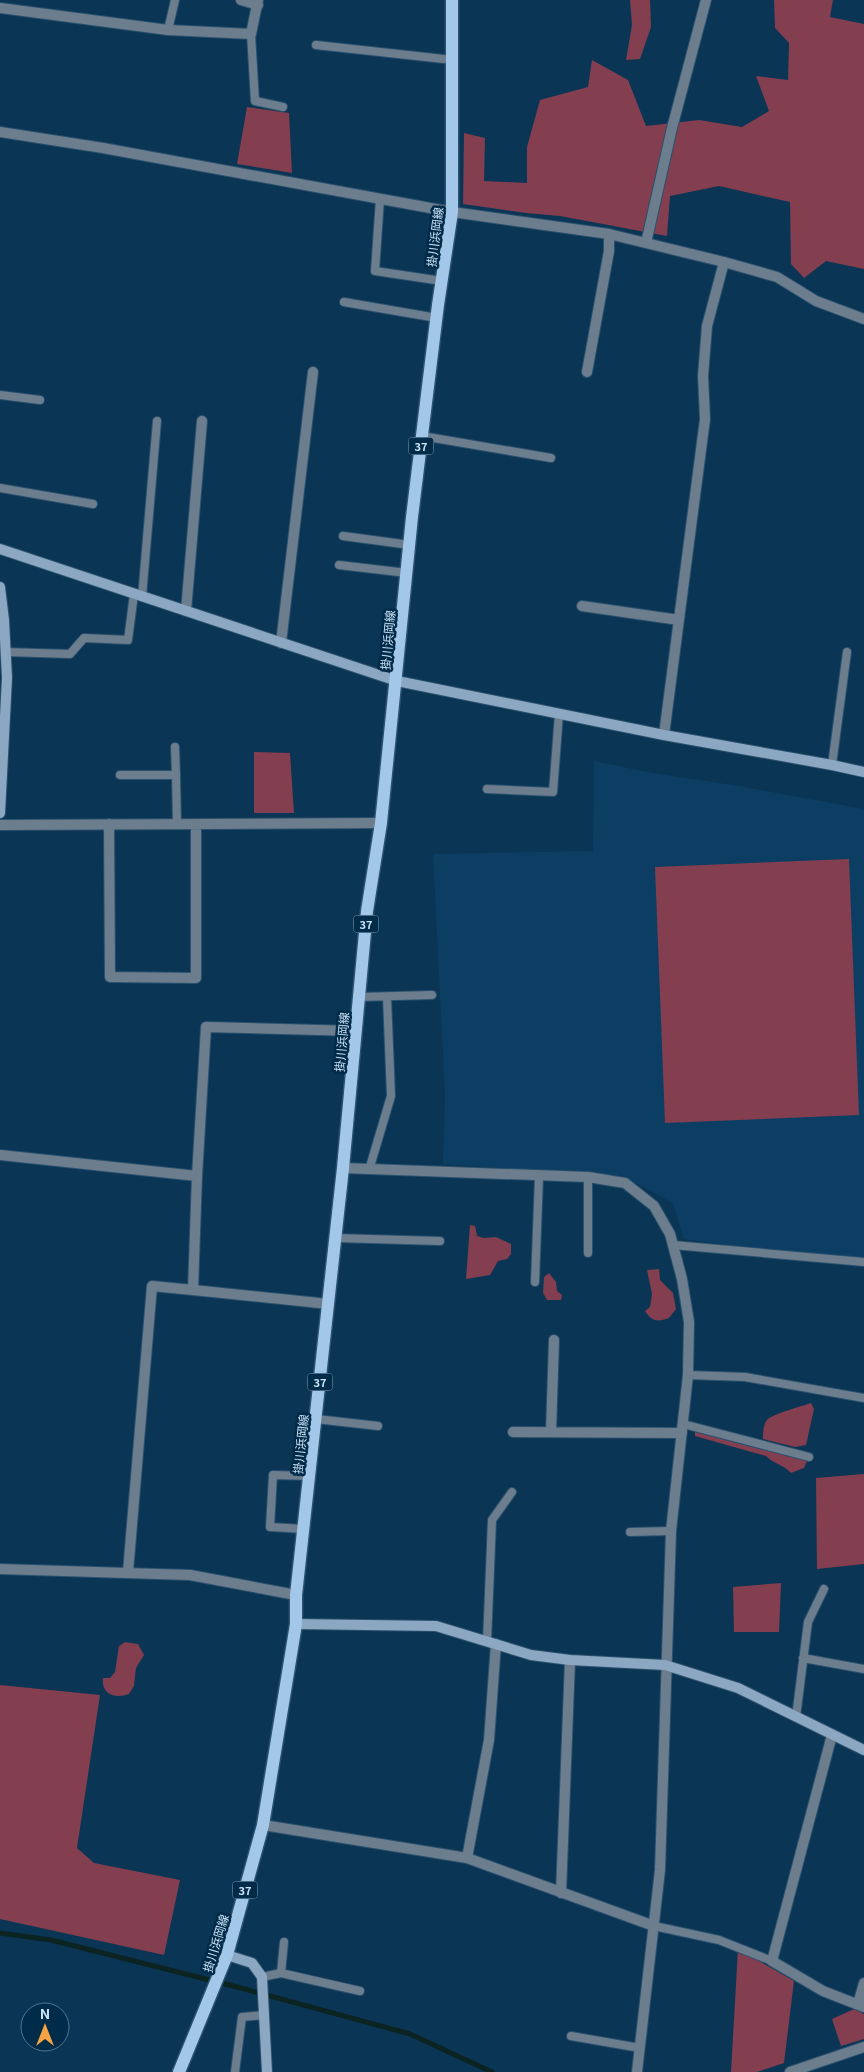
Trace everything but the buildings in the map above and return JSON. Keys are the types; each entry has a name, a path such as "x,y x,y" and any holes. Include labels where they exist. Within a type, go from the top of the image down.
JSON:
{"main road":[{"name":"掛川浜岡線","path":"179,2072 227,1955 263,1825 296,1624 296,1595 329,1304 367,911 381,823 422,436 452,212 452,0"}],"street":[{"path":"0,8 168,30 251,34 258,2 242,0"},
{"path":"646,243 672,128 706,0"},
{"path":"0,132 103,148 452,212 609,234 777,277 816,301 864,319"},
{"path":"587,372 609,251 609,234"},
{"path":"664,735 705,419 703,376 708,326 724,262"},
{"path":"281,643 313,372"},
{"path":"186,611 202,421"},
{"path":"0,549 397,681 664,735 864,772"},
{"path":"0,587 6,652 3,678 0,814"},
{"path":"582,606 679,620"},
{"path":"0,825 381,823"},
{"path":"109,824 110,977 196,978 196,824"},
{"path":"193,1290 196,1176 206,1027 356,1031"},
{"path":"0,1155 196,1176"},
{"path":"343,1168 588,1177 625,1183 654,1206 670,1234 682,1279 689,1322 688,1375 671,1531 665,1665 660,1870 637,2072"},
{"path":"128,1572 152,1286 329,1304"},
{"path":"551,1432 554,1340"},
{"path":"513,1432 682,1428"},
{"path":"0,1569 190,1574 296,1595"},
{"path":"296,1624 436,1626 531,1655 570,1660 665,1665 738,1688 864,1750"},
{"path":"467,1858 489,1740 492,1643"},
{"path":"561,1893 570,1660"},
{"path":"832,1735 772,1961 823,1991 861,2006 864,1983"},
{"path":"263,1825 467,1858 654,1926"},
{"path":"227,1955 252,1963 262,1977 267,2072"},
{"path":"790,2072 864,2046"},
{"path":"823,2072 824,2060"}],"lane":[{"path":"168,30 174,0"},
{"path":"251,34 255,101 283,107"},
{"path":"316,45 453,60"},
{"path":"380,199 375,271 442,281"},
{"path":"344,302 437,318"},
{"path":"0,395 40,400"},
{"path":"6,652 70,654 84,638 128,640 138,595 157,421"},
{"path":"422,436 551,458"},
{"path":"0,488 93,504"},
{"path":"343,536 410,545"},
{"path":"339,565 407,573"},
{"path":"832,765 846,652"},
{"path":"487,789 553,792 559,714"},
{"path":"175,746 177,824"},
{"path":"120,775 176,775"},
{"path":"369,1170 390,1096 387,996"},
{"path":"359,997 432,996"},
{"path":"535,1282 539,1176"},
{"path":"588,1177 588,1253"},
{"path":"335,1238 440,1240"},
{"path":"673,1245 864,1262"},
{"path":"688,1375 745,1377 864,1398"},
{"path":"316,1420 378,1426"},
{"path":"682,1428 808,1457"},
{"path":"304,1529 270,1527 273,1475 310,1476"},
{"path":"492,1643 492,1520 512,1492"},
{"path":"630,1532 671,1531"},
{"path":"796,1717 808,1622 824,1589"},
{"path":"803,1658 864,1669"},
{"path":"654,1926 719,1940 772,1961"},
{"path":"281,1973 284,1942"},
{"path":"262,1977 281,1973 360,1991"},
{"path":"235,2072 242,2017 264,2015"},
{"path":"571,2036 640,2048"}],"shaded area":[{"path":"630,0 650,0 651,27 640,59 626,60 632,25"},
{"path":"774,0 833,0 830,17 864,24 864,269 826,261 804,278 791,264 790,202 719,186 670,196 667,236 560,216 463,204 464,133 485,138 484,181 527,183 527,147 540,100 588,87 592,60 628,80 646,126 699,120 742,127 769,111 756,76 788,80 789,43 775,28"},
{"path":"247,107 289,113 292,173 237,164"},
{"path":"254,752 290,753 294,813 254,813"},
{"path":"594,761 652,773 739,786 864,809 864,1264 684,1239 673,1203 623,1176 443,1164 445,1095 433,854 593,851"},
{"path":"849,859 859,1115 665,1123 655,867"},
{"path":"470,1225 475,1226 477,1236 484,1238 496,1237 511,1244 511,1254 507,1259 498,1261 490,1275 466,1279"},
{"path":"659,1269 660,1280 673,1293 676,1309 669,1318 662,1320 653,1319 645,1311 650,1307 652,1294 647,1270"},
{"path":"549,1273 556,1282 557,1291 562,1295 561,1300 547,1300 543,1293 544,1277"},
{"path":"811,1403 814,1409 806,1445 795,1447 763,1439 767,1420"},
{"path":"695,1430 809,1457 804,1468 791,1473 766,1456 695,1436"},
{"path":"864,1474 864,1564 817,1569 816,1478"},
{"path":"781,1583 779,1632 734,1632 733,1587"},
{"path":"125,1642 138,1644 144,1655 136,1668 134,1686 129,1694 115,1696 104,1688 103,1678 110,1678 115,1672 119,1646"},
{"path":"0,1685 100,1695 77,1848 94,1863 180,1880 164,1955 0,1919"},
{"path":"738,1949 794,1981 784,2063 757,2072 731,2072"},
{"path":"854,2009 864,2014 864,2039 841,2046 832,2019"}],"waterway":[{"path":"0,1933 51,1940 241,1988 410,2034 492,2072"}]}
